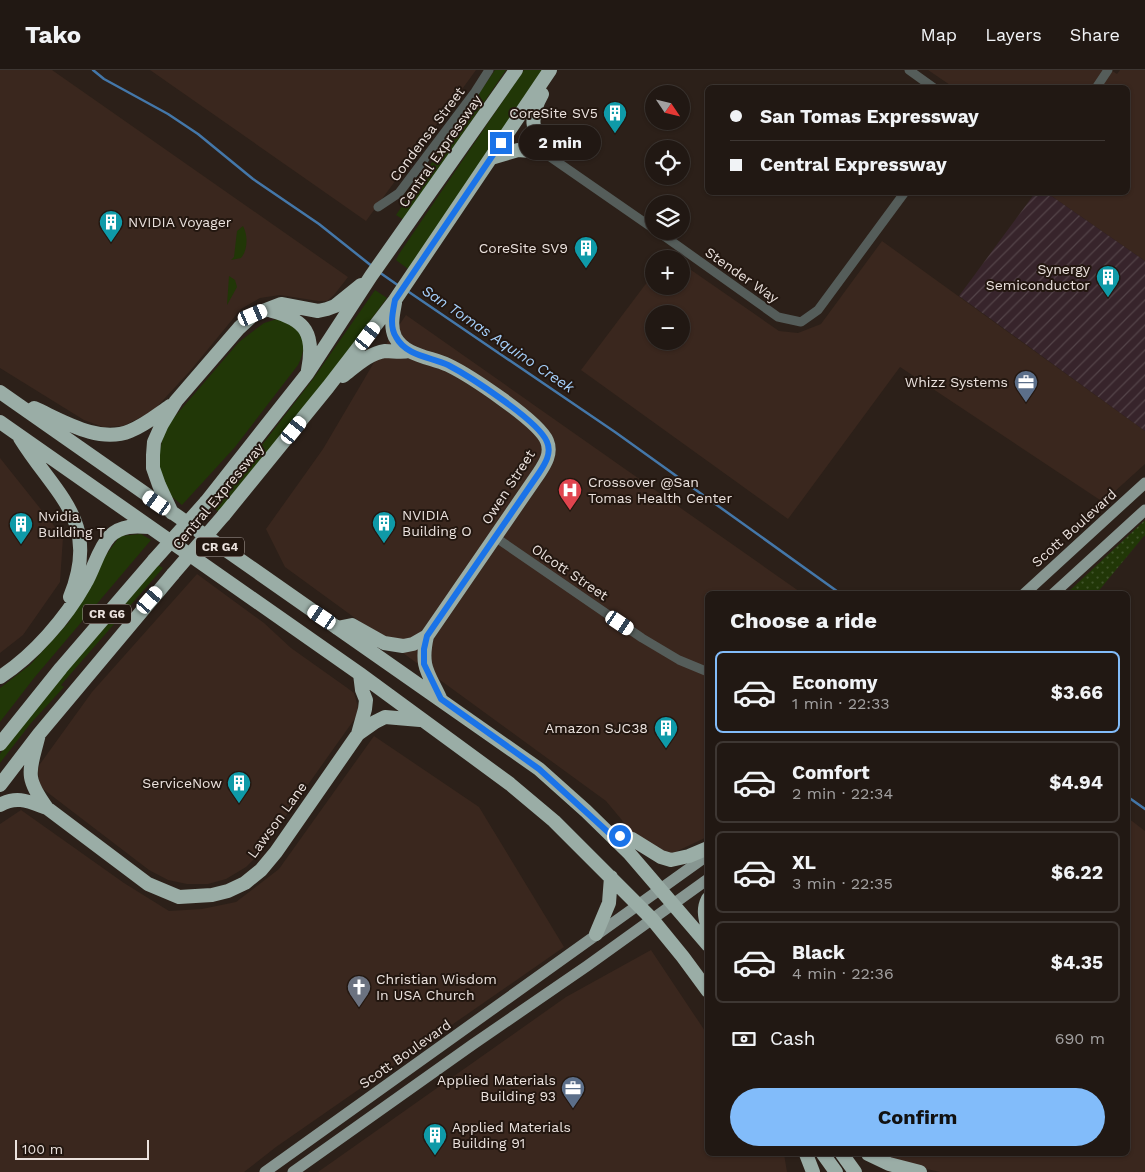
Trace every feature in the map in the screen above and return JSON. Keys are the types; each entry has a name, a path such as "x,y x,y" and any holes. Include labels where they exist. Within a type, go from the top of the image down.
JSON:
{"highway":[{"name":"Central Expressway","path":"0,744 61,668 206,502 307,374 371,276 516,70"},
{"name":"Central Expressway","path":"0,785 39,734 224,515 328,388 395,300 550,70"},
{"path":"491,158 518,150 543,152 532,123 536,105 555,70"},
{"path":"173,514 153,468 153,455 154,442 176,401 239,328 253,315 281,304 318,310 327,309 335,306 371,276"},
{"path":"395,300 392,321 393,331 400,342 410,351"},
{"path":"266,309 290,315 305,329 309,338 311,355 307,374"},
{"path":"328,388 373,354 410,351"},
{"name":"Owen Street","path":"410,351 447,364 531,422 541,431 548,443 549,453 546,462 427,636"},
{"path":"2,393 81,428 98,434 113,435 129,432 145,424 176,401"},
{"name":"CR G4","path":"2,393 539,769 609,833 674,904 705,941"},
{"name":"CR G4","path":"0,422 360,674 510,784 554,821 612,877 652,919 705,987"},
{"path":"18,434 35,461 57,488 71,510 79,531 80,560 76,583 60,621"},
{"path":"0,677 35,648 76,601 110,536 125,527 153,528"},
{"path":"337,628 352,625 384,643 403,646 413,644 427,636"},
{"path":"427,636 424,649 424,664 441,699"},
{"path":"358,734 366,709 366,700 362,690 360,674"},
{"path":"358,734 385,717 422,720"},
{"path":"39,734 29,774 37,793 47,808"},
{"name":"Lawson Lane","path":"47,808 148,884 179,897 212,895 228,891 245,883 261,870 276,852 358,734"},
{"path":"0,805 12,800 19,800 47,808"},
{"path":"609,833 632,839 661,857 671,860 705,849"},
{"path":"596,934 609,903 612,877"},
{"path":"705,905 705,920"},
{"path":"807,1156 813,1172"},
{"path":"824,1156 836,1172"},
{"path":"843,1156 855,1172"},
{"path":"872,1156 889,1164 920,1172"}],"main road":[{"name":"Scott Boulevard","path":"1027,591 1145,484"},
{"path":"1055,591 1145,510"},
{"name":"Scott Boulevard","path":"269,1171 705,857"},
{"path":"293,1172 705,881"}],"street":[{"name":"Condensa Street","path":"378,207 405,187 489,70"},
{"path":"909,70 930,85"},
{"path":"1098,85 1108,70"},
{"name":"Stender Way","path":"543,152 645,223"},
{"name":"Stender Way","path":"669,240 778,317 801,322 818,310 903,195"},
{"name":"Olcott Street","path":"495,537 645,640 679,660 705,671"}],"shaded area":[{"path":"0,70 52,70 348,277 327,301 280,295 260,298 241,309 190,371 153,411 123,426 103,427 84,420 0,368"},
{"path":"150,70 476,70 366,221"},
{"path":"928,70 1111,70 1117,74 1120,70 1145,70 1145,261 1050,195 1130,195 1130,85 950,85"},
{"path":"1034,195 1050,195 1145,261 1145,431 959,296"},
{"path":"882,241 1145,431 1145,464 1103,502 900,367 788,519 581,370 645,285 645,295 690,295 690,269 779,331 798,333 821,324"},
{"path":"406,315 799,591 705,591 705,838 656,861 606,801 285,567 266,529 323,449 376,359"},
{"path":"0,458 63,537 60,582 23,635 0,653"},
{"name":"ServiceNow","path":"197,574 264,623 291,648 354,693 358,707 356,717 258,855 246,867 226,879 208,884 187,884 168,880 149,870 43,789 39,782 38,769 92,692"},
{"path":"374,736 479,807 564,947 276,1147 244,1172 0,1172 0,824 21,810 124,883 169,911 202,909 236,902 279,869"},
{"path":"1130,820 1145,831 1145,1172 940,1172 878,1158 876,1156 1130,1156"},
{"path":"651,950 705,1031 705,1156 784,1156 787,1172 318,1172 566,997"}],"green space":[{"path":"495,70 506,70 404,220 396,215"},
{"path":"524,70 544,70 408,269 396,260 399,254"},
{"path":"243,226 246,238 245,251 241,258 231,260 234,257 237,231"},
{"path":"229,276 235,280 237,287 227,305"},
{"path":"375,290 387,298 304,409 219,512 210,506 262,445 313,379"},
{"path":"277,319 291,323 301,333 303,349 298,365 235,447 182,505 171,496 157,463 165,428 239,342 264,323"},
{"path":"1145,520 1145,536 1098,591 1069,591"},
{"path":"141,534 151,540 34,678 0,722 0,688 30,665 69,622 106,555 120,536"},
{"path":"158,565 163,568 61,685 64,687 31,723 0,763 0,754 32,711"}],"waterway":[{"name":"San Tomas Aquino Creek","path":"93,70 104,79 168,114 198,134 253,179 319,224 373,267"},
{"name":"San Tomas Aquino Creek","path":"379,272 399,286"},
{"name":"San Tomas Aquino Creek","path":"406,290 615,432 837,591"},
{"name":"San Tomas Aquino Creek","path":"1130,798 1145,809"}],"place":[{"name":"CoreSite SV5","path":"615,134"},
{"name":"NVIDIA Voyager","path":"111,243"},
{"name":"CoreSite SV9","path":"586,269"},
{"name":"Synergy Semiconductor","path":"1108,298"},
{"name":"Whizz Systems","path":"1026,403"},
{"name":"Crossover @San Tomas Health Center","path":"570,511"},
{"name":"NVIDIA Building O","path":"384,544"},
{"name":"Nvidia Building T","path":"21,545"},
{"name":"Amazon SJC38","path":"666,749"},
{"name":"ServiceNow","path":"239,804"},
{"name":"Christian Wisdom In USA Church","path":"359,1008"},
{"name":"Applied Materials Building 93","path":"573,1109"},
{"name":"Applied Materials Building 91","path":"435,1156"}],"route":[{"path":"501,143 395,300 392,321 393,331 400,342 410,351 447,364 501,399 531,422 541,431 548,443 549,453 539,473 427,636 423,658 424,664 441,699 539,769 609,833 620,836"}]}
